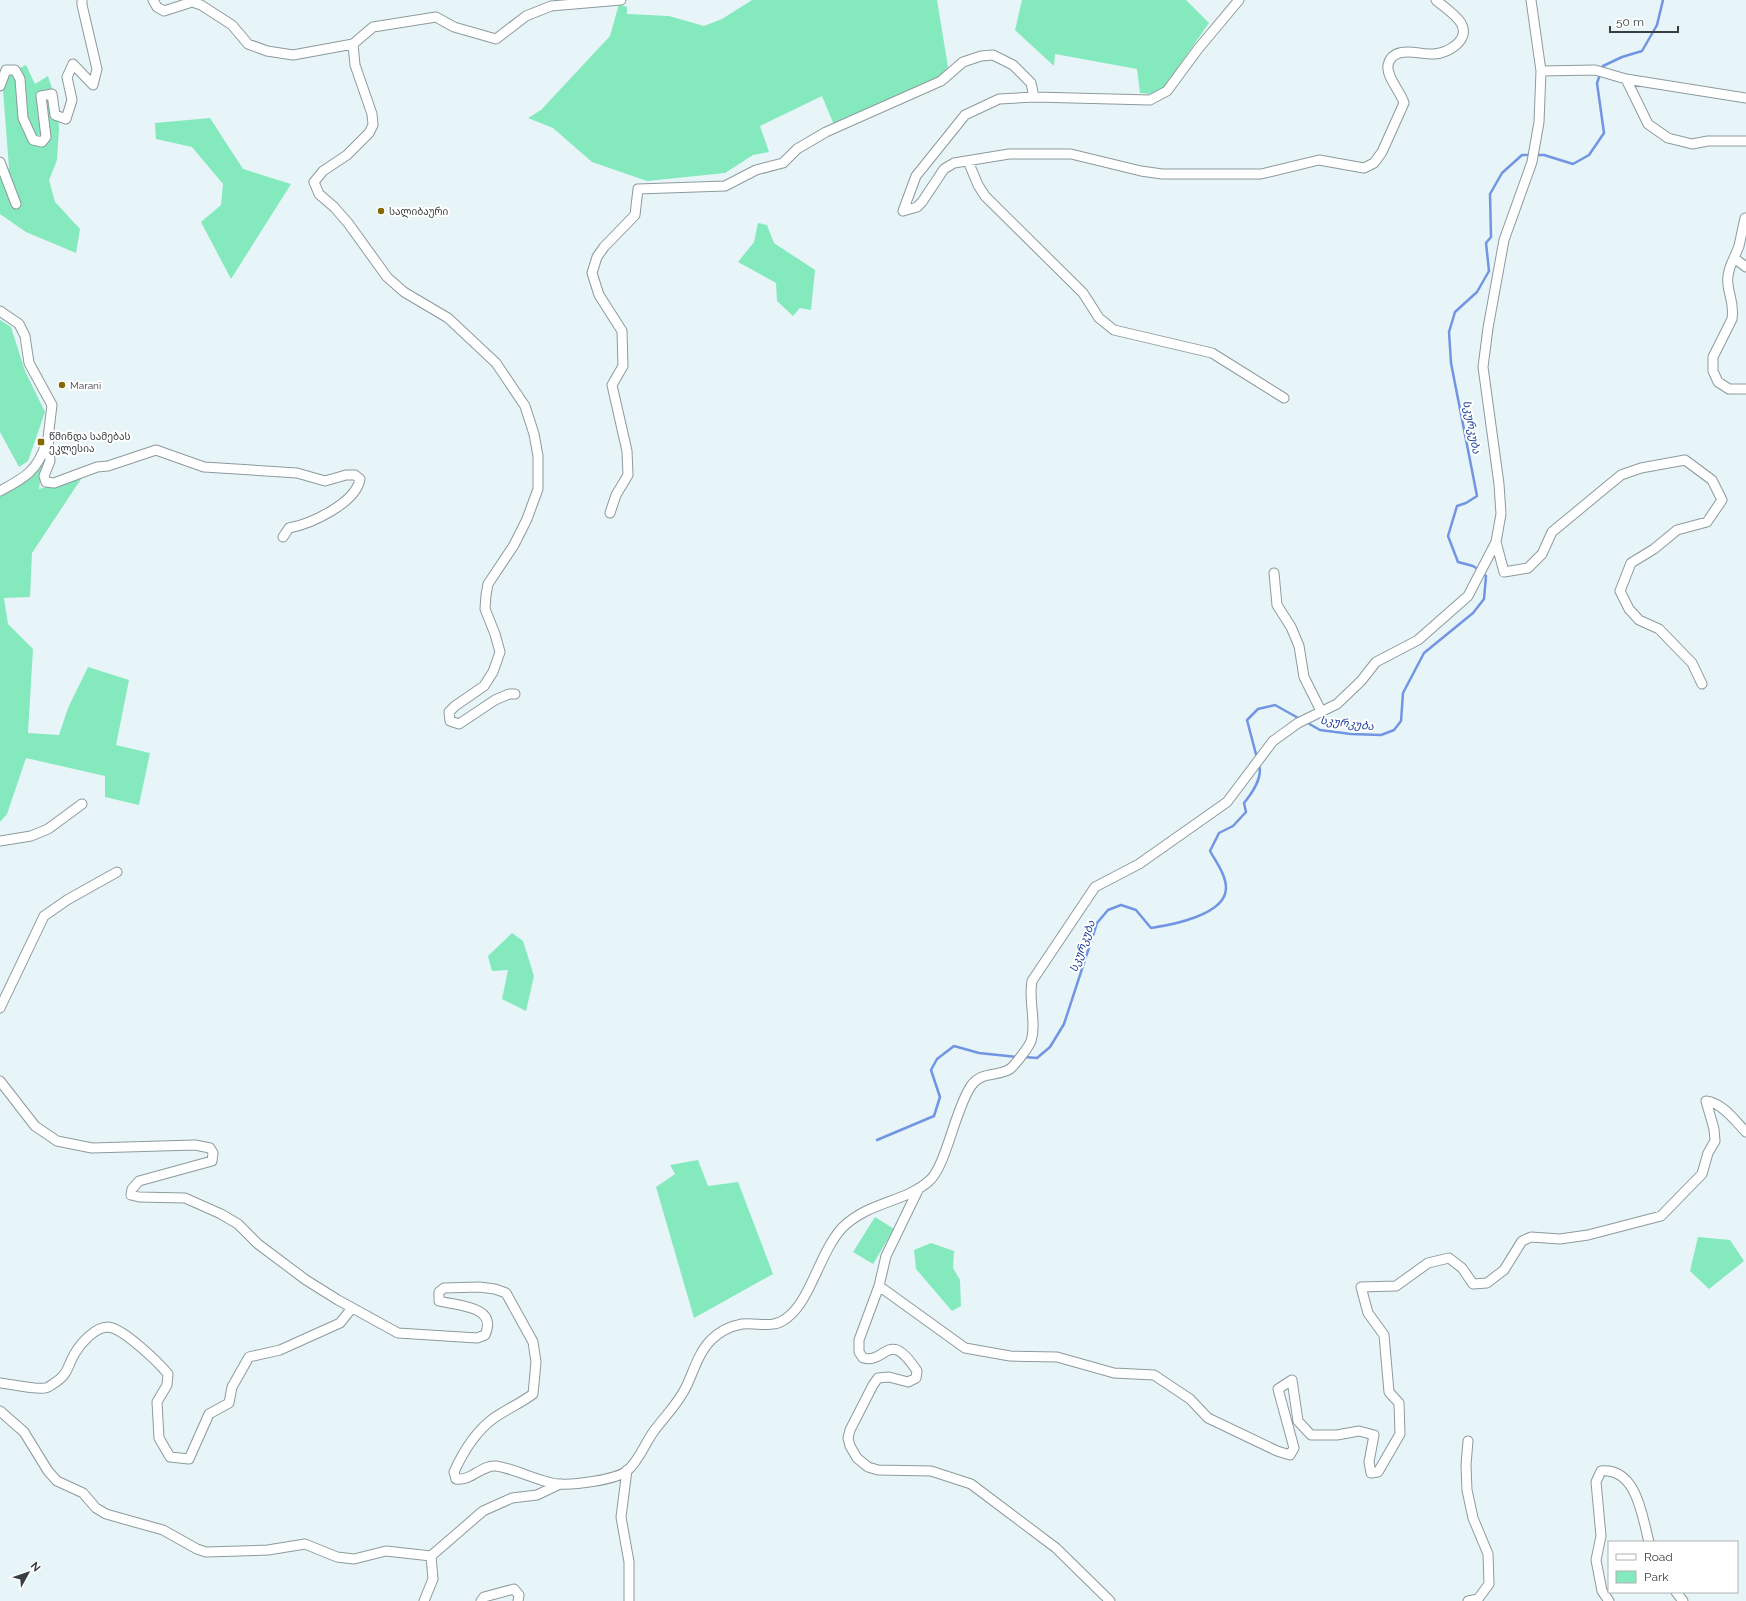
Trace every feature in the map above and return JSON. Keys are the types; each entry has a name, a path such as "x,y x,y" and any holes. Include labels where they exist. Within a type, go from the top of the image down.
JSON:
{"street":[{"path":"0,86 6,70 15,70 20,79 23,118 33,140 42,142 46,137 42,96 52,94 55,115 66,119 72,100 67,77 73,64 93,85 97,69 82,0"},
{"path":"154,0 157,7 164,11 192,2 201,5 232,24 248,44 267,51 293,56 353,44 373,27 436,17 454,28 496,39 526,16 551,6 621,0"},
{"path":"1239,0 1198,49 1166,91 1150,100 1034,97 999,99 965,115 916,176 903,211 917,207 944,169 954,163 1009,154 1071,154 1141,171 1162,174 1261,174 1319,160 1364,168 1374,163 1382,152 1404,103 1402,94 1390,77 1388,65 1393,56 1403,52 1435,54 1452,48 1461,41 1464,30 1460,22 1436,0"},
{"path":"0,1411 24,1432 48,1471 57,1481 83,1493 96,1508 106,1514 163,1530 197,1549 206,1552 268,1550 305,1544 337,1557 354,1559 386,1551 431,1556 484,1511 512,1498 537,1495 560,1484 612,1478 627,1470 654,1431 682,1395 688,1385 693,1367 709,1342 720,1332 743,1324 772,1326 788,1318 798,1306 832,1241 853,1218 868,1209 919,1188 932,1179 939,1167 955,1118 972,1085 982,1077 1010,1069 1031,1042 1033,1028 1030,990 1032,981 1090,892 1095,887 1139,864 1227,802 1273,741 1298,723 1321,710 1336,704 1361,681 1376,662 1418,640 1468,596 1496,542 1501,514 1499,484 1483,367 1488,328 1504,240 1532,162 1539,122 1541,72 1532,0"},
{"path":"353,44 355,65 372,114 373,125 369,133 347,155 323,171 314,182 315,186 319,194 334,207 360,237 387,277 404,292 448,318 496,363 525,406 534,434 538,456 538,489 527,519 514,545 488,584 486,595 486,609 500,652 493,672 484,686 455,706 449,712 450,721 459,724 495,700 509,694 515,694"},
{"path":"610,514 616,494 628,475 627,451 612,385 623,366 622,331 599,295 592,274 597,257 604,247 635,215 638,189 725,186 756,170 783,163 797,149 826,132 941,81 963,62 981,56 993,55 1013,65 1031,83 1034,97"},
{"path":"1541,72 1596,70 1626,80 1746,98"},
{"path":"1626,80 1648,124 1668,138 1692,144 1708,141 1746,141"},
{"path":"968,161 978,185 986,196 1083,294 1099,318 1114,330 1212,353 1284,398"},
{"path":"0,162 16,204"},
{"path":"1745,218 1739,246 1727,274 1728,289 1734,312 1713,357 1713,371 1718,382 1728,389 1746,389"},
{"path":"1734,258 1746,267"},
{"path":"0,311 19,324 25,336 29,363 52,405 48,438 42,458 29,473 0,491"},
{"path":"48,438 50,461 44,476 46,482 54,483 97,467 108,466 156,450 204,467 296,473 325,481 346,475 355,475 360,479 359,486 340,506 302,526 289,528 283,537"},
{"path":"1496,542 1504,572 1528,568 1542,554 1552,532 1621,475 1641,468 1685,460 1712,480 1722,500 1707,522 1677,530 1654,549 1631,563 1620,591 1629,609 1639,620 1659,629 1692,663 1702,684"},
{"path":"1274,573 1277,605 1280,612 1291,627 1299,646 1304,677 1321,710"},
{"path":"0,841 31,836 48,829 82,804"},
{"path":"0,1008 44,916 67,900 117,872"},
{"path":"0,1082 35,1126 57,1141 92,1148 194,1145 210,1148 213,1153 212,1161 139,1181 132,1190 131,1195 139,1197 185,1198 221,1214 238,1224 258,1244 306,1280 352,1308 398,1333 477,1338 485,1336 489,1327 488,1318 478,1310 439,1301 439,1292 444,1288 479,1287 495,1289 506,1293 533,1342 536,1362 533,1394 492,1420 484,1427 466,1448 454,1472 454,1476 456,1479 463,1480 489,1467 498,1466 560,1484"},
{"path":"879,1286 965,1348 1010,1356 1057,1357 1114,1373 1154,1375 1190,1399 1208,1418 1277,1451 1290,1455 1294,1448 1278,1389 1292,1380 1298,1421 1311,1435 1337,1435 1359,1431 1374,1435 1369,1462 1371,1473 1378,1472 1400,1434 1400,1404 1389,1392 1384,1335 1368,1313 1362,1287 1396,1286 1428,1263 1449,1258 1462,1268 1473,1284 1487,1283 1504,1270 1522,1241 1531,1237 1560,1239 1588,1235 1662,1216 1702,1174 1708,1153 1714,1141 1714,1129 1706,1101 1713,1102 1722,1108 1746,1132"},
{"path":"919,1188 888,1251 879,1286 859,1340 859,1352 863,1358 868,1360 886,1351 894,1349 901,1351 917,1371 916,1378 908,1382 882,1377 873,1385 850,1430 848,1438 850,1446 857,1458 868,1466 878,1470 931,1471 971,1484 1056,1548 1110,1601"},
{"path":"0,1382 46,1388 64,1377 75,1353 81,1344 91,1335 104,1328 110,1327 132,1340 168,1374 167,1385 157,1402 159,1438 170,1457 189,1459 209,1414 229,1403 232,1387 249,1357 280,1350 340,1323 352,1308"},
{"path":"1468,1441 1466,1465 1467,1490 1473,1518 1488,1554 1489,1584 1478,1599 1468,1601"},
{"path":"627,1470 621,1517 629,1562 629,1601"},
{"path":"1609,1601 1602,1591 1596,1560 1601,1536 1596,1482 1601,1471 1612,1470 1624,1477 1638,1498 1649,1541"},
{"path":"424,1601 433,1579 431,1556"},
{"path":"481,1601 484,1597 514,1588 519,1595 518,1601"},
{"path":"1677,1593 1683,1601"}],"green space":[{"path":"752,0 937,0 948,67 939,78 834,125 822,96 760,126 769,152 753,155 725,173 647,181 592,162 553,128 528,118 541,110 610,36 619,4 627,7 627,14 669,16 704,26 722,19"},
{"path":"1022,0 1186,0 1209,23 1162,90 1152,94 1140,93 1137,69 1055,54 1054,66 1015,30"},
{"path":"26,65 35,84 48,76 58,107 59,128 57,160 49,180 55,202 80,229 76,253 26,232 0,214 0,168 9,168 3,90 9,74"},
{"path":"210,118 243,169 291,184 231,279 201,222 221,205 223,184 192,147 156,139 155,123"},
{"path":"758,223 767,225 774,243 815,270 811,310 800,308 793,316 777,301 776,283 738,262 754,242"},
{"path":"0,320 11,327 25,371 45,412 28,461 19,467 0,432"},
{"path":"43,460 39,489 83,476 32,553 30,597 4,598 8,624 33,649 28,733 59,735 68,708 88,667 129,680 116,745 150,753 139,805 105,797 105,776 26,758 7,814 0,822 0,496 22,483"},
{"path":"512,933 523,941 534,976 526,1011 502,999 508,970 492,971 488,956"},
{"path":"698,1160 708,1186 738,1182 773,1274 694,1318 656,1187 675,1174 670,1165"},
{"path":"875,1217 894,1229 873,1264 853,1252"},
{"path":"1698,1237 1730,1240 1744,1261 1709,1289 1690,1271"},
{"path":"931,1243 954,1251 953,1268 960,1280 961,1306 952,1311 916,1269 914,1250"}],"waterway":[{"name":"სკურკუბა","path":"1536,155 1544,155 1573,164 1589,155 1604,133 1597,83 1603,66 1622,57 1642,51 1657,25 1663,0"},
{"name":"სკურკუბა","path":"1479,570 1473,566 1458,562 1448,536 1457,506 1466,503 1477,496 1451,363 1449,332 1455,312 1477,292 1489,271 1486,243 1491,237 1490,194 1502,173 1522,155 1531,155"},
{"name":"სკურკუბა","path":"1306,722 1320,730 1351,734 1381,735 1394,730 1401,721 1403,693 1424,653 1473,613 1484,599 1486,576 1483,574"},
{"name":"სკურკუბა","path":"1257,758 1247,720 1258,709 1275,705 1300,719"},
{"name":"სკურკუბა","path":"1024,1057 1037,1058 1050,1047 1064,1024 1097,923 1108,910 1121,905 1136,910 1151,928 1184,921 1208,912 1224,897 1226,883 1210,851 1219,833 1233,826 1246,812 1244,803 1258,780 1260,770 1259,765"},
{"name":"სკურკუბა","path":"877,1140 934,1116 940,1097 931,1070 937,1059 954,1046 979,1053 1017,1057"}],"place":[{"name":"სალიბაური","path":"381,211"},
{"name":"Marani","path":"62,385"},
{"name":"წმინდა სამებას ეკლესია","path":"41,442"}]}
